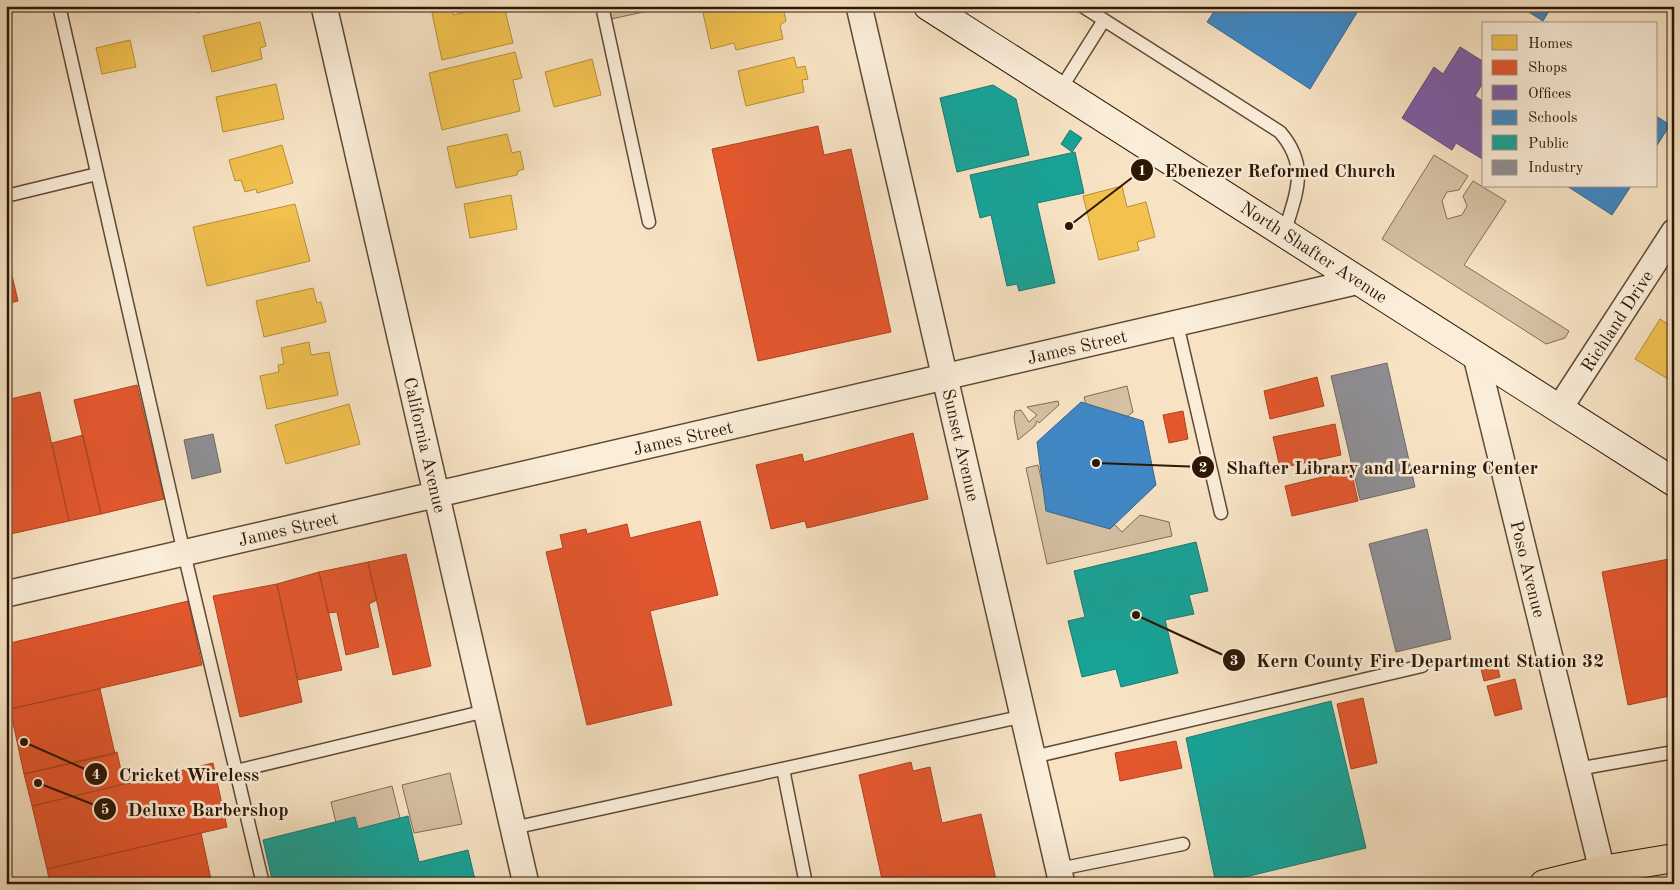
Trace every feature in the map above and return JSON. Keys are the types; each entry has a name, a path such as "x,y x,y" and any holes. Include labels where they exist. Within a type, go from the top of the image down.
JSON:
{"main road":[{"name":"North Shafter Avenue","path":"928,6 1674,482"},
{"path":"1544,884 1619,873 1674,858"}],"street":[{"name":"California Avenue","path":"324,6 526,884"},
{"name":"Sunset Avenue","path":"859,6 1060,876"},
{"name":"Richland Drive","path":"1560,409 1674,232"},
{"name":"James Street","path":"6,594 1359,281"},
{"name":"Poso Avenue","path":"1476,356 1577,769 1619,873"}],"lane":[{"path":"59,6 184,553 264,884"},
{"path":"602,6 649,222"},
{"path":"1082,6 1258,117 1284,137 1295,153 1299,167 1298,181 1284,234"},
{"path":"1060,90 1104,20"},
{"path":"6,196 97,174"},
{"path":"1177,324 1221,513"},
{"path":"1033,757 1422,666"},
{"path":"236,771 486,711"},
{"path":"513,828 1024,716"},
{"path":"1577,769 1674,752"},
{"path":"783,769 806,884"},
{"path":"1060,876 1183,844"}],"shaded area":[{"path":"608,6 671,6 611,19"},
{"path":"1434,155 1468,176 1459,190 1447,192 1442,201 1447,219 1462,215 1467,206 1463,196 1473,181 1506,201 1464,265 1569,331 1565,338 1546,344 1382,239"},
{"path":"1127,386 1133,412 1126,417 1086,405 1084,397"},
{"path":"1058,401 1059,405 1039,423 1037,421 1035,426 1018,440 1014,418 1015,411 1021,410 1029,422 1037,415 1027,407"},
{"path":"1038,465 1048,509 1113,523 1122,532 1140,515 1169,522 1172,536 1047,564 1026,468"},
{"path":"450,773 462,824 414,833 402,785"},
{"path":"392,786 402,826 351,839 337,827 331,802"}],"building: Homes":[{"path":"195,6 221,6 197,13"},
{"path":"493,6 504,6 513,43 442,60 432,13 452,9 453,15"},
{"path":"732,6 783,6 786,21 780,25 783,39 736,50 734,43 711,49 703,13"},
{"path":"260,22 266,46 260,48 262,59 212,72 203,36"},
{"path":"130,40 136,67 102,74 96,48"},
{"path":"515,52 522,78 513,80 520,111 442,130 429,73"},
{"path":"794,57 797,68 805,66 808,79 802,80 804,92 746,106 738,71"},
{"path":"592,59 601,95 554,107 545,72"},
{"path":"276,84 284,119 223,132 216,97"},
{"path":"507,134 512,153 520,151 524,169 518,171 517,175 456,188 447,147"},
{"path":"282,145 293,183 257,193 256,189 245,192 241,180 235,181 229,160"},
{"path":"1122,186 1127,207 1146,202 1155,237 1137,242 1139,250 1099,260 1083,196"},
{"path":"511,195 517,229 470,238 464,204"},
{"path":"295,204 310,261 207,286 193,227"},
{"path":"313,288 317,303 321,302 326,322 264,337 256,301"},
{"path":"1660,319 1674,328 1673,382 1635,359"},
{"path":"309,342 311,355 329,352 338,395 267,409 260,376 279,372 278,365 284,364 281,348"},
{"path":"349,404 360,444 286,464 275,425"}],"building: Shops":[{"path":"818,126 824,155 851,149 891,332 758,361 712,149"},
{"path":"6,250 18,301 6,304"},
{"path":"1317,377 1324,406 1270,419 1264,391"},
{"path":"137,385 164,499 101,514 74,400"},
{"path":"40,392 69,521 6,535 6,400"},
{"path":"1183,411 1188,439 1169,443 1163,415"},
{"path":"1335,424 1341,455 1280,468 1273,437"},
{"path":"913,433 928,499 807,528 805,521 771,529 756,465 802,454 804,462"},
{"path":"83,435 101,514 69,521 52,443"},
{"path":"1351,470 1358,501 1292,516 1285,486"},
{"path":"700,521 718,595 650,611 672,705 587,725 546,552 563,548 560,535 586,529 587,534 627,524 630,538"},
{"path":"406,554 431,666 393,675 368,562"},
{"path":"1674,558 1674,695 1628,705 1602,572"},
{"path":"368,562 377,600 369,604 379,647 346,655 337,612 328,613 319,572"},
{"path":"319,572 342,670 298,680 277,584"},
{"path":"277,584 302,702 240,717 213,596"},
{"path":"188,601 202,665 10,709 6,692 6,644"},
{"path":"1496,661 1500,677 1484,681 1480,665"},
{"path":"1515,679 1522,709 1495,716 1487,686"},
{"path":"100,689 115,754 24,774 10,709"},
{"path":"1363,698 1377,763 1351,769 1337,704"},
{"path":"1176,741 1182,768 1120,781 1115,753"},
{"path":"117,752 124,784 32,806 24,774"},
{"path":"911,762 913,771 930,767 942,823 981,814 997,884 883,884 859,775"},
{"path":"213,763 227,827 47,869 32,806"},
{"path":"201,833 212,884 50,884 47,869"}],"building: Offices":[{"path":"1460,47 1482,61 1482,84 1475,96 1482,101 1482,159 1456,143 1452,150 1402,118 1434,67 1443,74"}],"building: Schools":[{"path":"1209,6 1361,6 1310,89 1207,22 1215,10"},
{"path":"1519,6 1552,6 1543,21"},
{"path":"1658,117 1670,125 1658,144"},
{"path":"1570,188 1630,188 1612,215"},
{"path":"1081,402 1143,421 1156,485 1110,529 1046,511 1037,442"}],"building: Public":[{"path":"993,85 1016,99 1029,155 957,172 940,98"},
{"path":"1070,130 1082,138 1072,152 1061,144"},
{"path":"1075,152 1084,193 1037,203 1055,283 1019,291 1017,284 1007,286 991,215 980,218 970,175"},
{"path":"1196,542 1208,591 1189,595 1194,614 1165,620 1178,673 1121,687 1116,669 1082,677 1068,621 1085,617 1074,571"},
{"path":"1331,701 1366,848 1216,884 1186,738"},
{"path":"408,816 419,862 468,850 476,884 273,884 263,840 355,817 358,829"}],"building: Industry":[{"path":"1387,363 1415,487 1360,500 1331,376"},
{"path":"213,434 221,472 192,479 184,440"},
{"path":"1427,529 1451,639 1396,652 1369,544"}],"place":[{"name":"Ebenezer Reformed Church","path":"1069,226"},
{"name":"Shafter Library and Learning Center","path":"1096,463"},
{"name":"Kern County Fire Department Station 32","path":"1136,615"},
{"name":"Cricket Wireless","path":"24,742"},
{"name":"Deluxe Barbershop","path":"38,783"}]}
